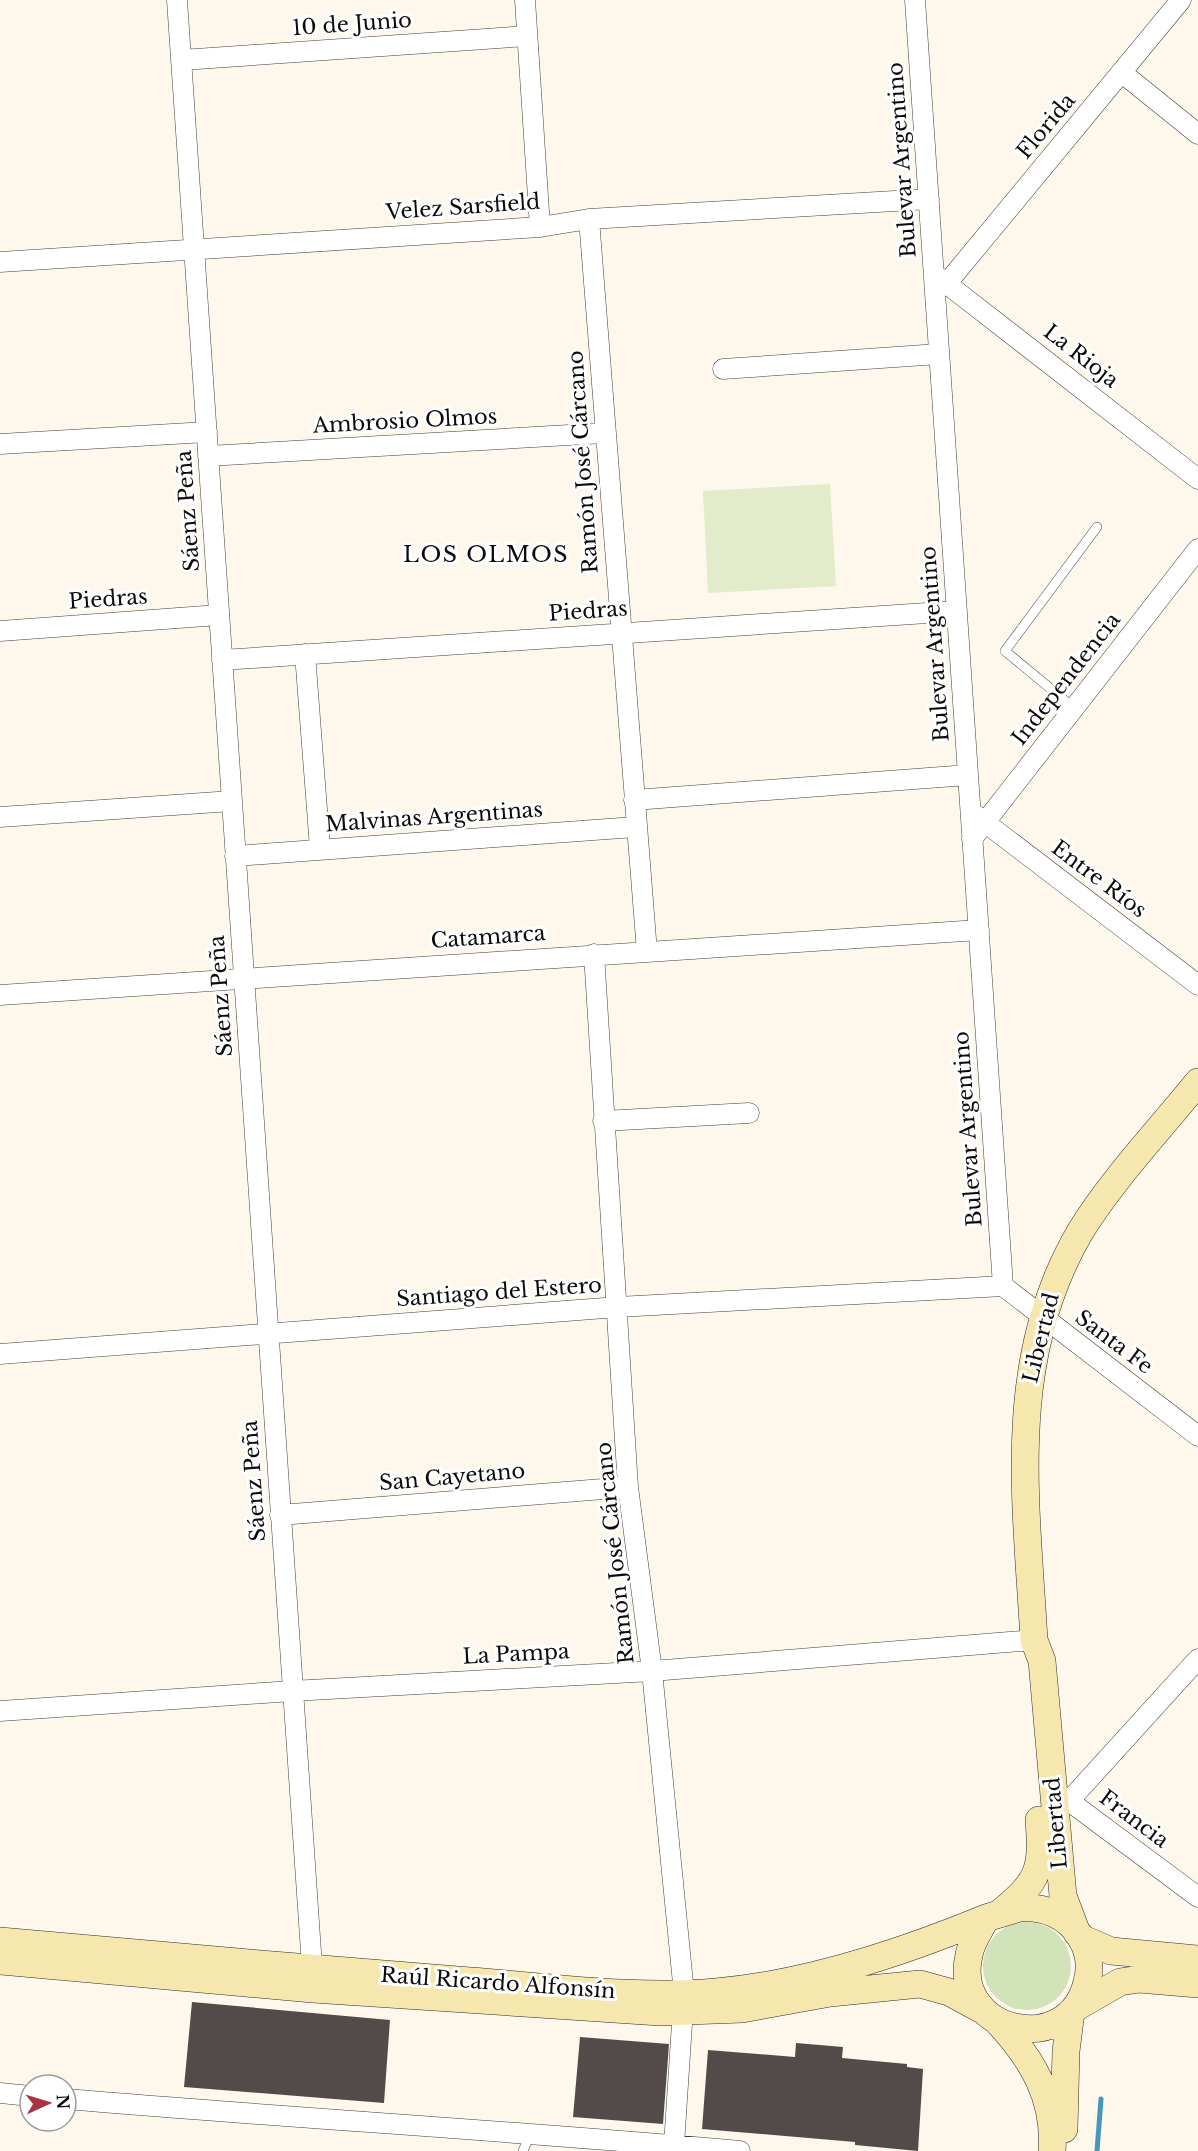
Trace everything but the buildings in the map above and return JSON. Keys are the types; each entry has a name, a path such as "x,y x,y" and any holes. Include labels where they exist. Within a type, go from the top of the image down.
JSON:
{"main road":[{"name":"Libertad","path":"1079,1935 1063,1896 1062,1802 1042,1661 1035,1640 1024,1439 1028,1385 1043,1319 1053,1288 1081,1230 1198,1082"},
{"name":"Libertad","path":"992,1917 1029,1888 1038,1869 1041,1849 1029,1664 1035,1640"},
{"path":"1052,2151 1050,2108 1033,2064 971,1991 967,1968 972,1944 992,1917 1019,1908 1041,1909 1061,1917 1079,1935 1111,1951 1198,1959"},
{"name":"Raúl Ricardo Alfonsín","path":"0,1941 313,1979 599,2010 684,2003 829,1970 906,1948 992,1917"},
{"path":"1063,2151 1066,2051 1073,2010 1083,1995 1089,1970 1087,1953 1079,1935"},
{"name":"Raúl Ricardo Alfonsín","path":"0,1961 313,1979"},
{"path":"991,2017 1008,2027 1030,2030 1053,2025 1073,2010 1120,1982 1139,1979 1198,1984"},
{"name":"Raúl Ricardo Alfonsín","path":"684,2003 742,2009 830,1994 920,1984 949,1992 991,2017"}],"street":[{"name":"Sáenz Peña","path":"177,0 313,1979"},
{"path":"525,0 540,227"},
{"name":"Bulevar Argentino","path":"915,0 929,199 940,278 939,354 968,775 978,817"},
{"name":"Florida","path":"940,278 1121,72 1181,0"},
{"path":"1187,0 1198,9"},
{"name":"10 de Junio","path":"182,60 527,36"},
{"path":"1121,72 1198,134"},
{"name":"Velez Sarsfield","path":"0,262 540,227 589,219 929,199"},
{"name":"Ramón José Cárcano","path":"589,219 635,827 647,952"},
{"name":"La Rioja","path":"940,278 1198,479"},
{"path":"723,369 939,354"},
{"path":"0,444 207,432"},
{"name":"Ambrosio Olmos","path":"208,456 604,433"},
{"name":"Independencia","path":"972,839 978,817 1074,708 1198,549"},
{"name":"Piedras","path":"222,660 957,611"},
{"name":"Piedras","path":"0,632 219,615"},
{"path":"305,654 320,848"},
{"path":"634,800 968,775"},
{"path":"0,817 232,801"},
{"name":"Entre Ríos","path":"978,817 1198,985"},
{"name":"Malvinas Argentinas","path":"236,856 320,848 635,827"},
{"name":"Bulevar Argentino","path":"972,839 1003,1286"},
{"name":"Catamarca","path":"0,995 979,930"},
{"name":"Ramón José Cárcano","path":"594,954 628,1487 652,1671 684,2003 674,2145"},
{"path":"603,1121 749,1113"},
{"name":"Santiago del Estero","path":"0,1354 618,1307 1003,1286"},
{"name":"Santa Fe","path":"1003,1286 1198,1436"},
{"name":"San Cayetano","path":"280,1515 628,1487"},
{"name":"La Pampa","path":"0,1712 292,1691 652,1671 1035,1640"},
{"path":"1062,1802 1198,1659"},
{"name":"Francia","path":"1062,1802 1198,1897"},
{"path":"0,2093 18,2095"},
{"path":"78,2100 314,2120 531,2132 740,2151"}],"lane":[{"path":"1074,708 1005,651 1097,527"},
{"path":"523,2151 531,2132"}],"green space":[{"path":"830,484 836,586 708,593 703,491"},
{"path":"1027,1922 1052,1929 1064,1941 1071,1966 1064,1991 1052,2003 1027,2010 1002,2003 990,1991 983,1966 990,1941 1002,1929"}],"waterway":[{"path":"1097,2151 1101,2099"}],"district":[{"name":"LOS OLMOS","path":"486,554"}]}
